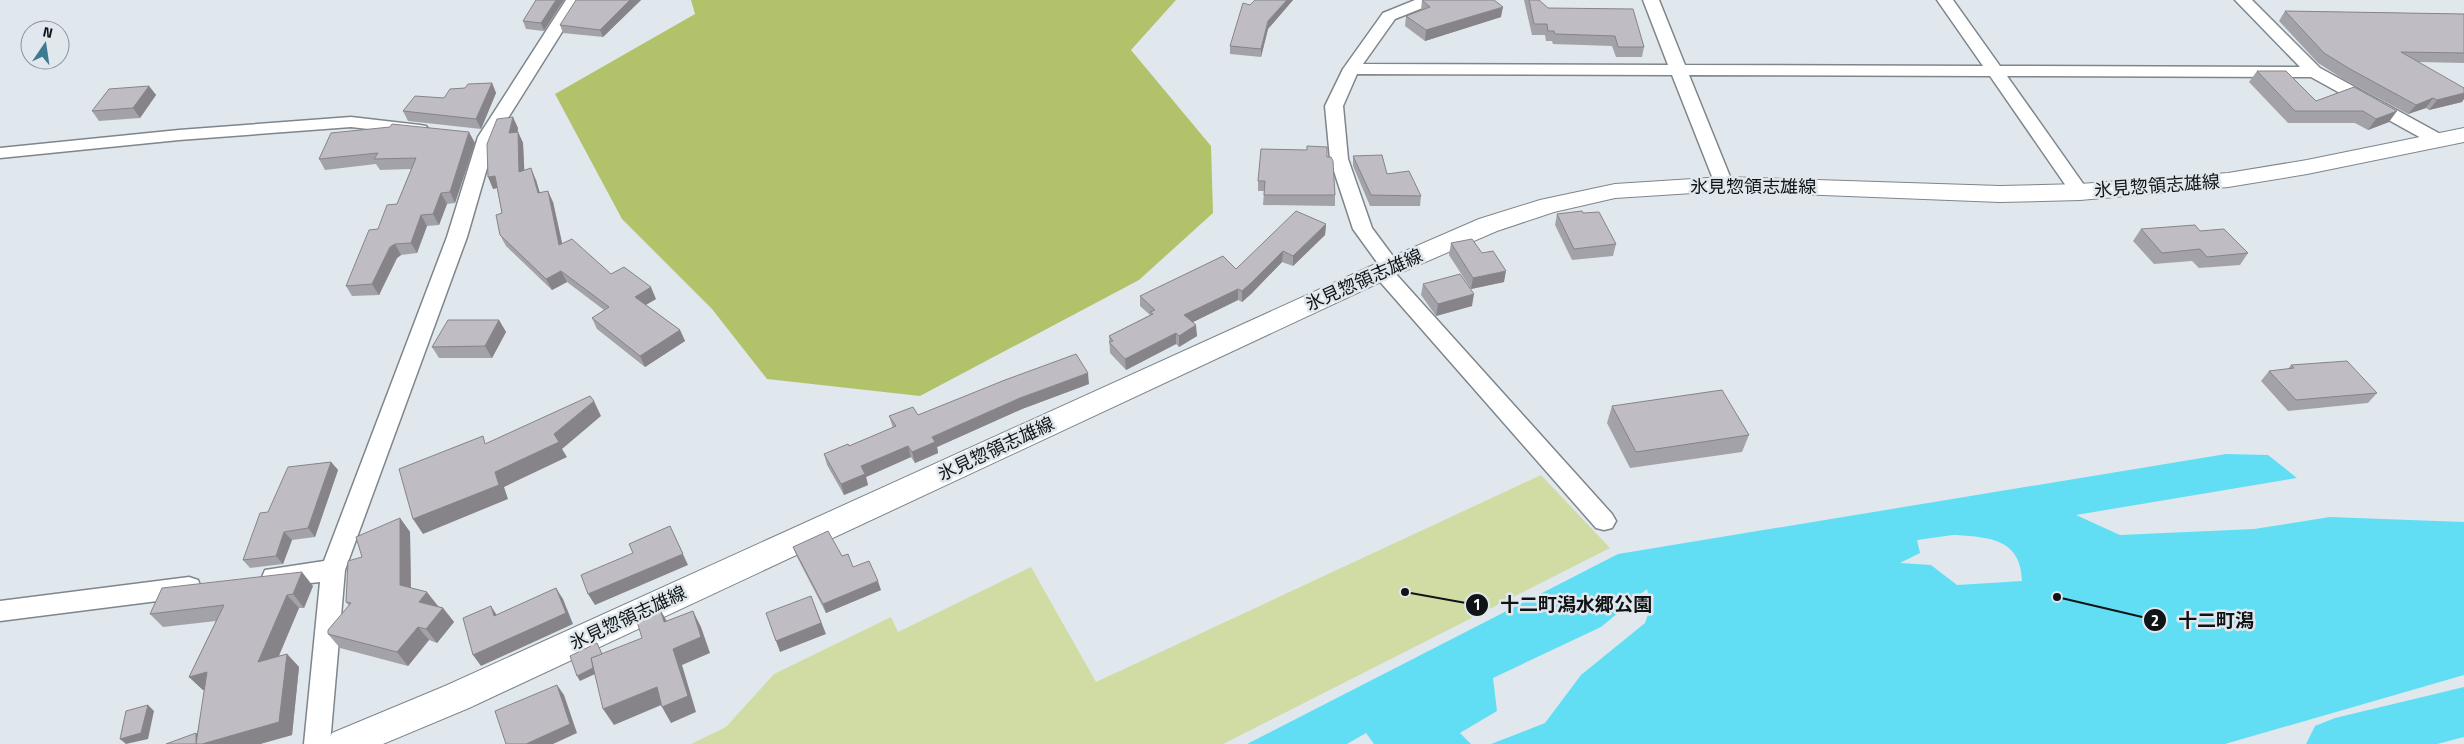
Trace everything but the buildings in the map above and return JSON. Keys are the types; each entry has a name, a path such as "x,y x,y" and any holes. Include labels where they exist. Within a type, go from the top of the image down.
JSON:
{"main road":[{"name":"氷見惣領志雄線","path":"344,744 466,693 1386,269 1488,226 1549,206 1615,191 1724,184 2000,194 2080,192 2228,180 2307,167 2451,138"}],"street":[{"path":"317,744 333,570 458,237 477,136 574,0"},
{"path":"1429,0 1389,16 1352,69 1334,106 1339,159 1362,229 1386,269 1604,521"},
{"path":"1651,0 1724,184"},
{"path":"1945,0 2080,192"},
{"path":"2243,0 2314,72 2451,138"},
{"path":"1352,69 2314,72"},
{"path":"0,154 179,135 351,122 439,132"},
{"path":"254,579 333,570"},
{"path":"0,610 215,584"}],"green space":[{"path":"691,0 1176,0 1131,50 1211,146 1213,213 1139,280 920,396 767,379 712,309 622,219 555,94 695,14"},
{"path":"1541,475 1610,548 1223,744 691,744 726,727 774,674 891,617 898,632 1031,567 1096,682"}],"water":[{"path":"2226,454 2268,455 2297,478 2076,515 2120,535 2254,529 2330,517 2464,522 2464,675 2225,744 1491,744 1545,723 1581,675 1645,623 1651,606 1647,589 1601,627 1493,678 1497,711 1460,733 1471,744 1374,744 1366,733 1347,744 1247,744 1618,554","holes":["1953,535 1990,539 2009,548 2016,556 2022,581 1957,585 1931,565 1900,563 1920,553 1917,540"]}],"waterway":[{"path":"2335,744 2464,712"}],"place":[{"name":"十二町潟水郷公園","path":"1405,592"},
{"name":"十二町潟","path":"2057,597"}]}
